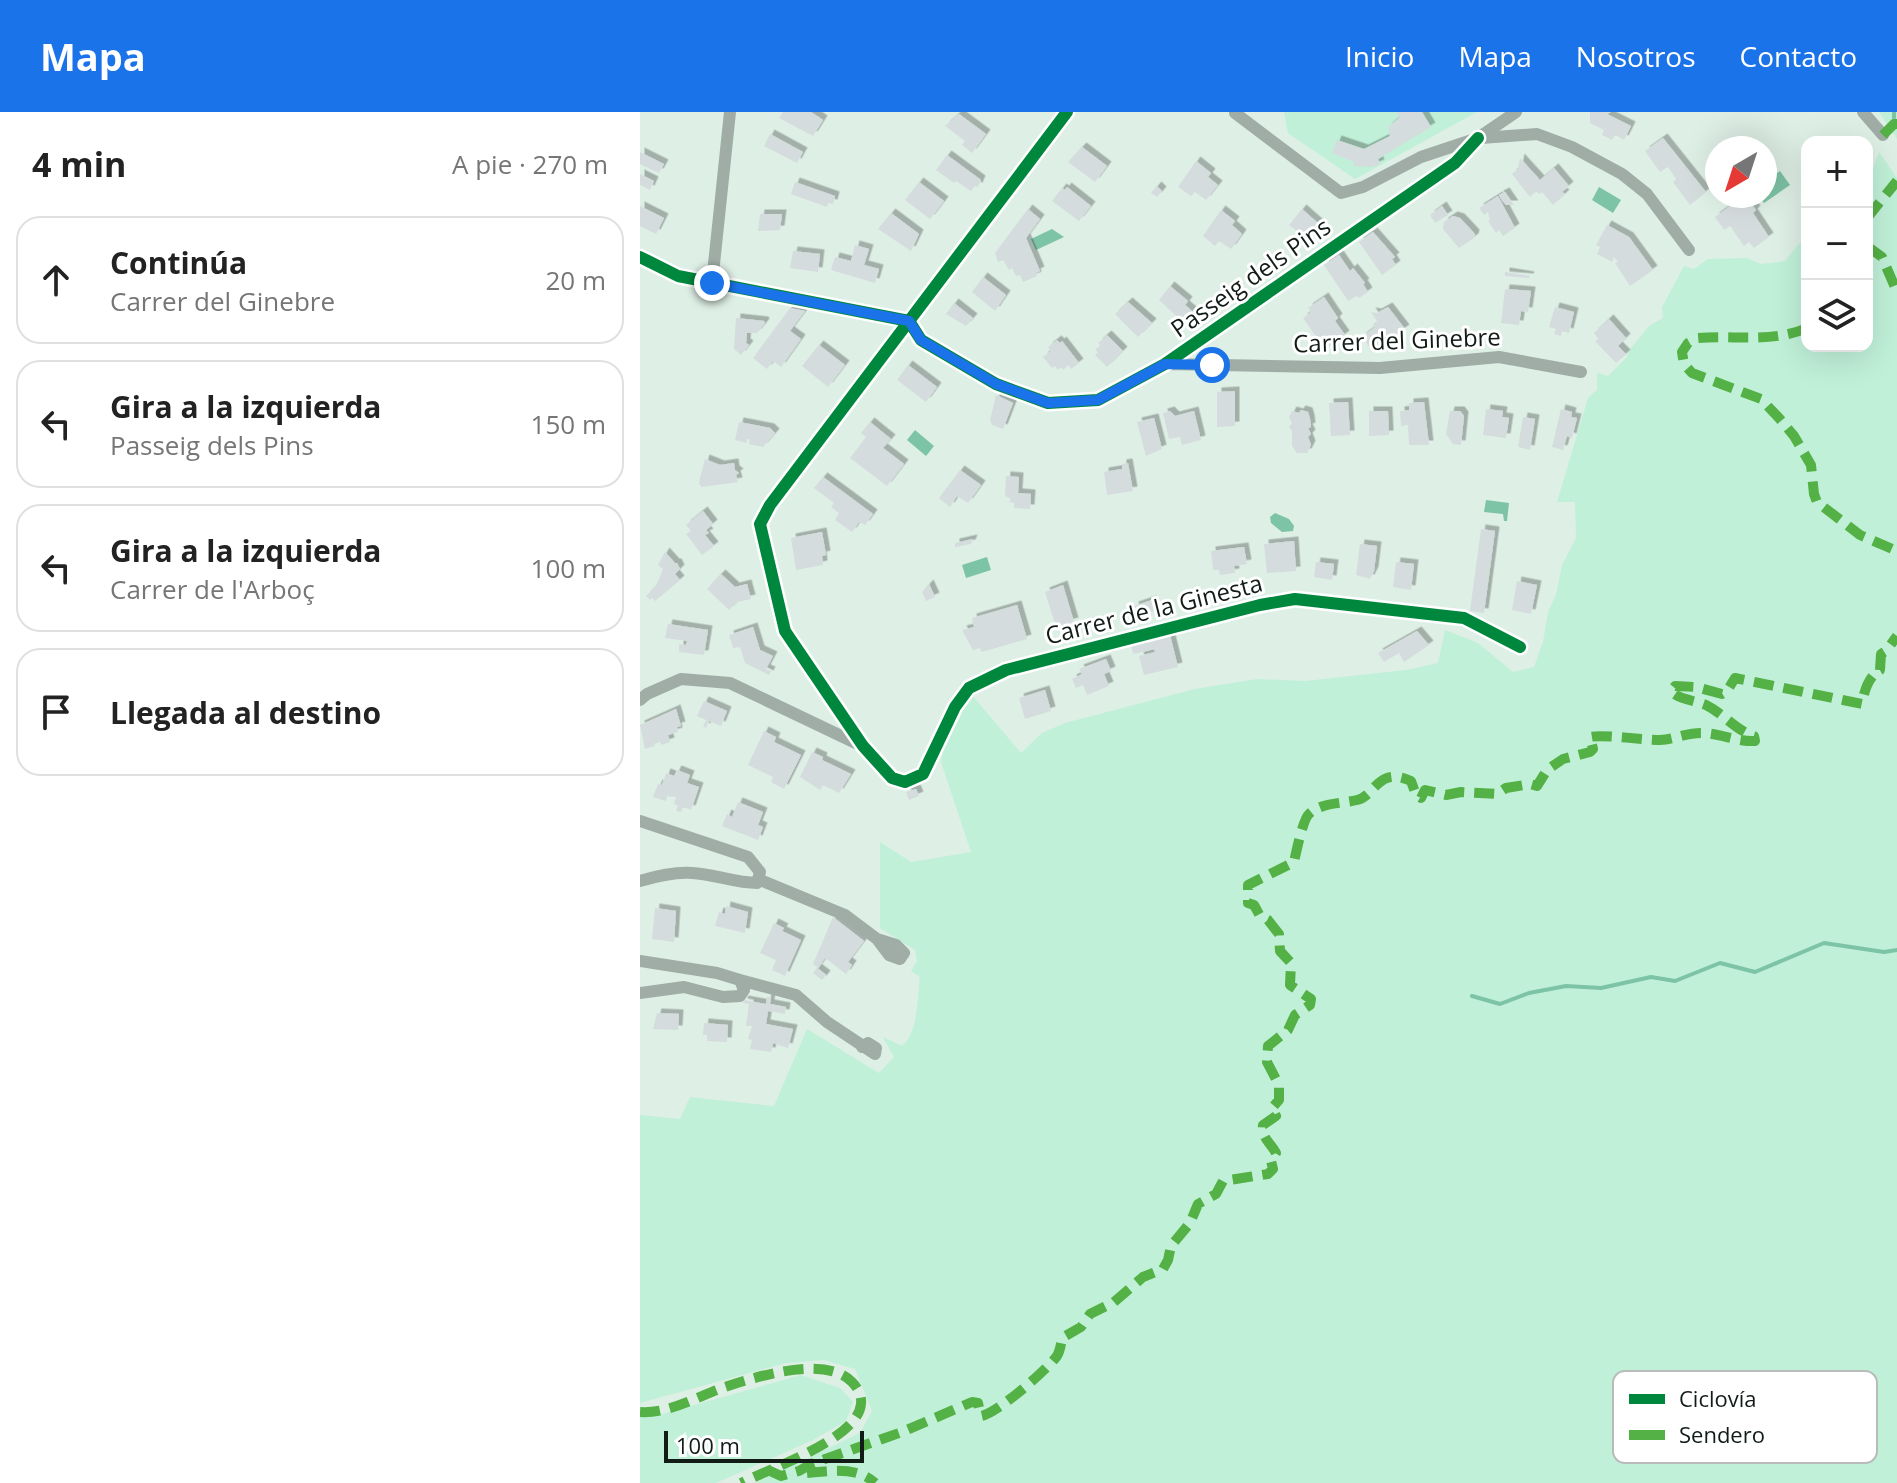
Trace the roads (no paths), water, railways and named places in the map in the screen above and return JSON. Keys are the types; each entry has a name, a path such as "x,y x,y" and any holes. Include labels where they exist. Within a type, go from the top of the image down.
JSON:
{"street":[{"path":"712,283 730,112"},
{"path":"863,746 785,631 760,524 770,505 1067,112"},
{"path":"1478,138 1516,112"},
{"path":"1863,112 1883,135"},
{"path":"1235,113 1341,193 1363,187 1421,157 1478,138 1537,134 1572,147 1622,174 1647,194 1689,250"},
{"name":"Passeig dels Pins","path":"909,321 921,340 983,377 1048,403 1098,400 1165,364 1455,163 1478,138"},
{"path":"640,257 678,276 909,321"},
{"name":"Carrer del Ginebre","path":"1165,364 1380,368 1499,357 1581,372"},
{"name":"Carrer de la Ginesta","path":"863,746 892,778 905,782 923,774 955,707 969,688 1006,670 1260,605 1295,599 1464,618 1520,647"},
{"path":"640,700 681,679 730,683 863,746"},
{"path":"820,726 834,720 837,708"},
{"path":"640,821 748,857 760,872 757,883 735,883 695,873 668,873 640,881"},
{"path":"758,879 845,915 877,939"},
{"path":"640,961 717,973 796,995 862,1047"},
{"path":"640,993 684,987 723,997 740,996 744,990 740,980"}],"waterway":[{"path":"1894,112 1894,118"},
{"path":"1472,996 1500,1004 1529,993 1566,986 1601,988 1651,977 1675,981 1720,963 1755,972 1824,943 1884,952 1897,950"}]}
